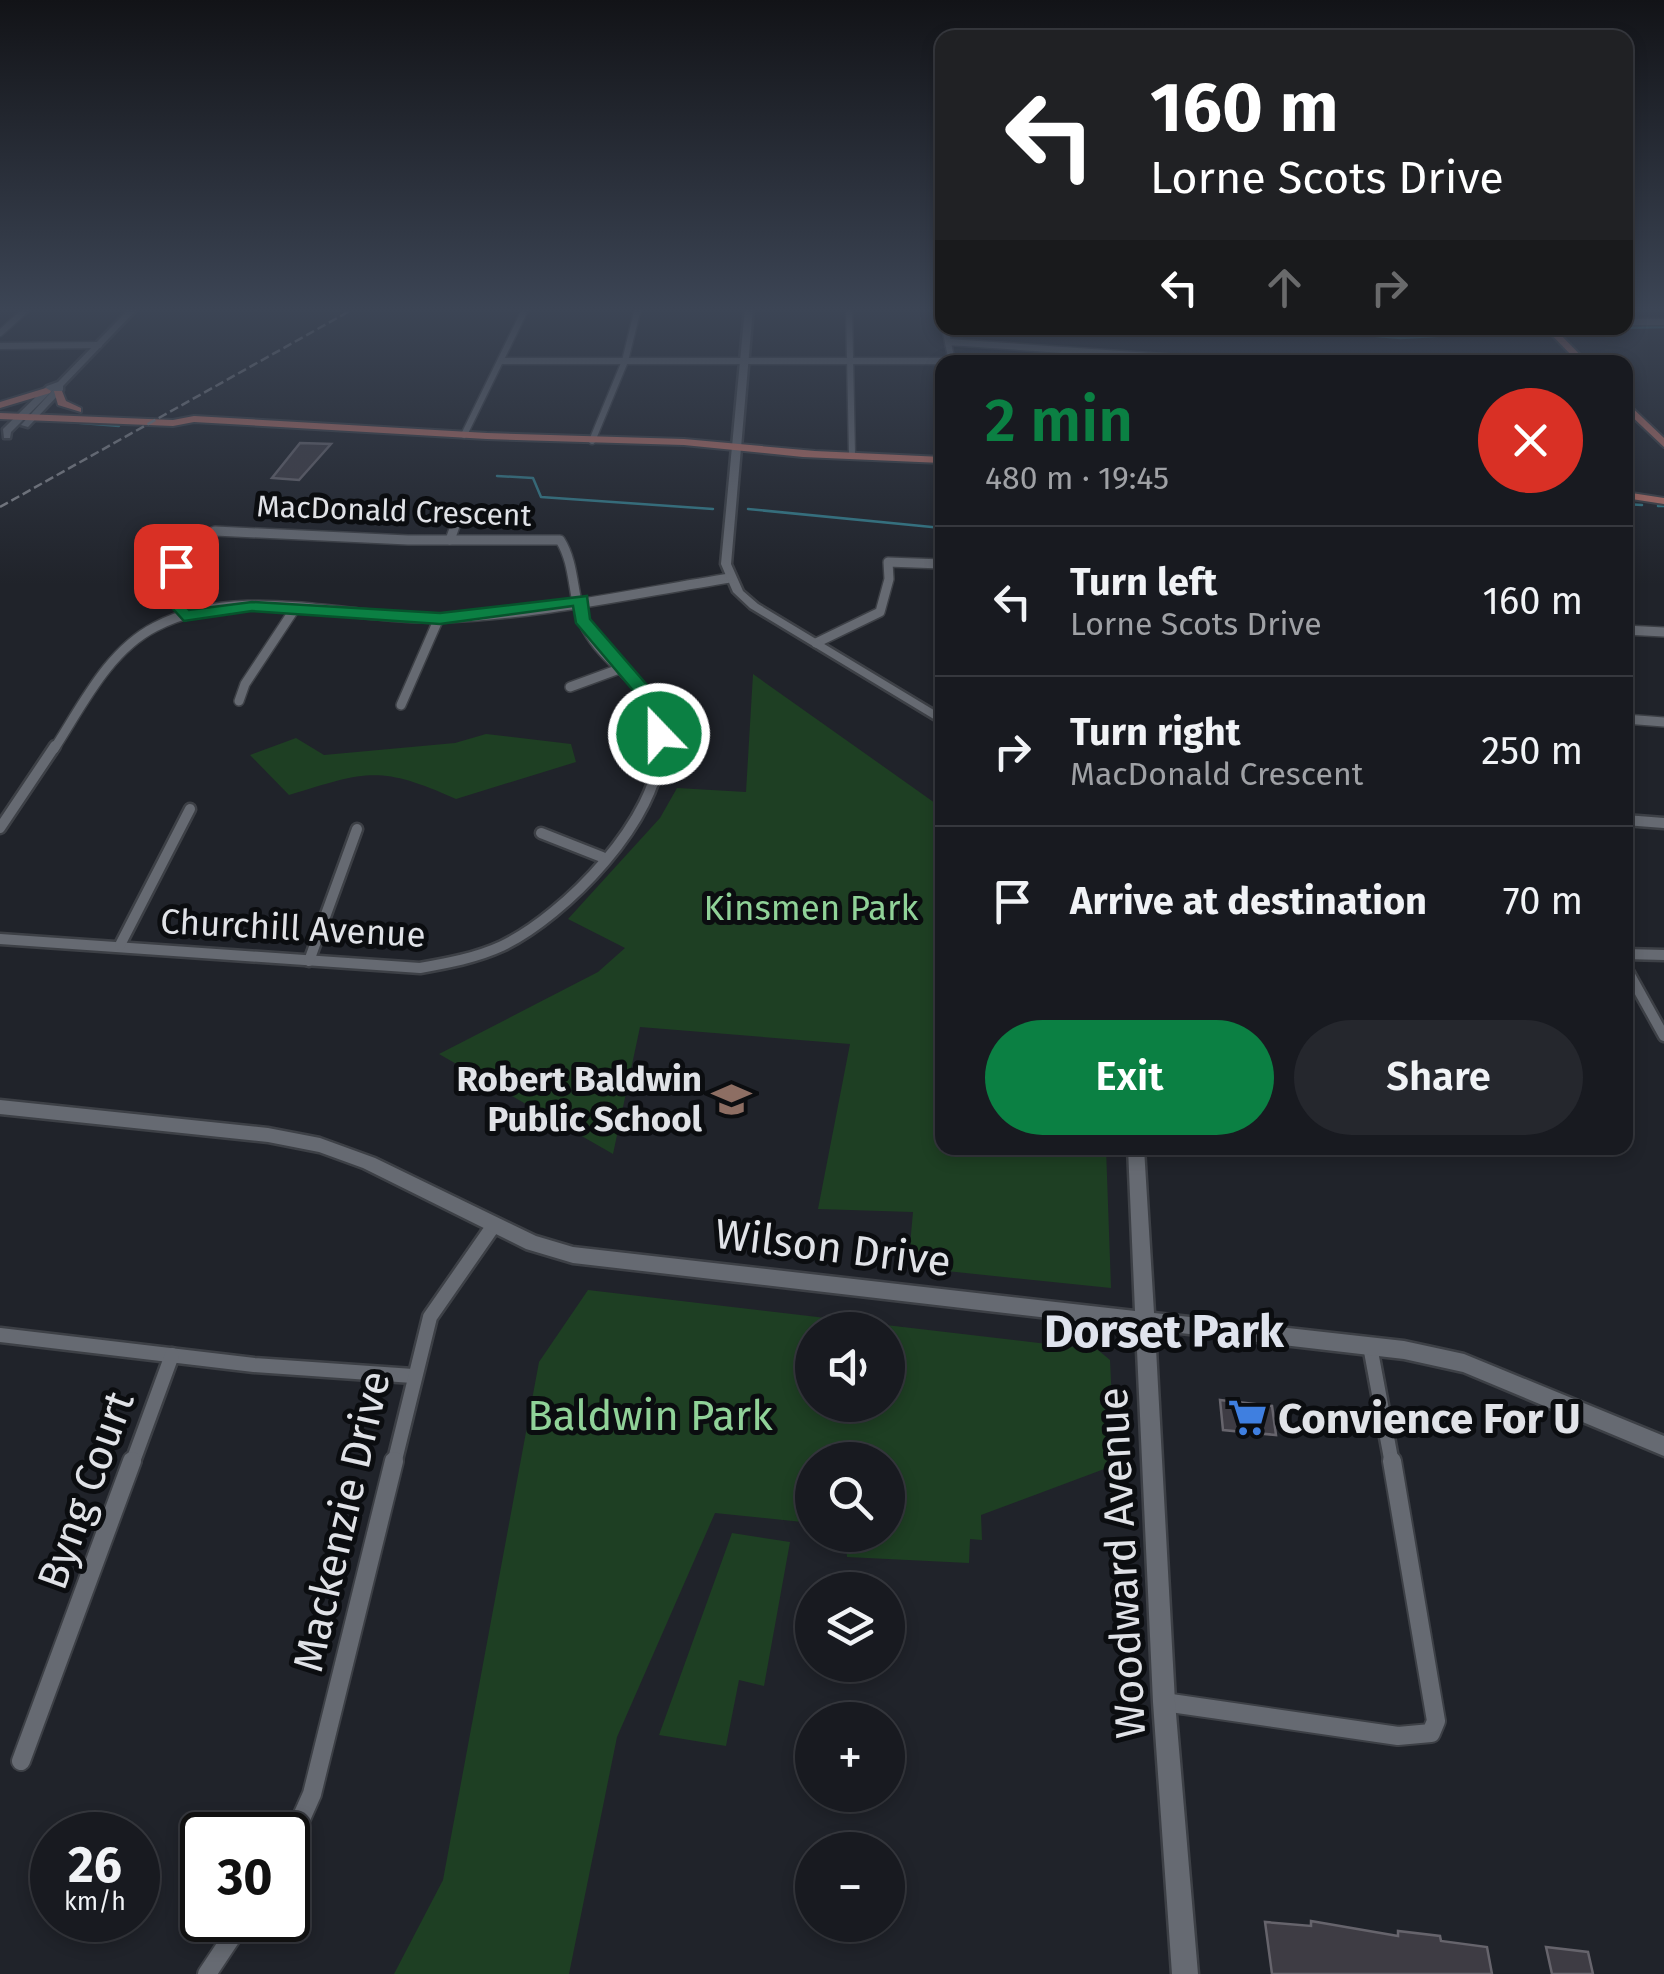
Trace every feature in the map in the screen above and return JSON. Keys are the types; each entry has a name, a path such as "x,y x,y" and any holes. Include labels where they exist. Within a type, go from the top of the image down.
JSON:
{"main road":[{"path":"61,400 77,410"},
{"path":"0,406 173,423 194,419 935,460"},
{"path":"0,416 77,410 184,414 194,419"},
{"path":"1633,412 1664,444"},
{"path":"1633,495 1664,498"}],"street":[{"path":"3,439 44,400"},
{"path":"464,435 482,400"},
{"path":"592,441 609,400"},
{"path":"740,400 726,564 730,578 754,606 935,716"},
{"path":"851,400 852,454"},
{"path":"450,540 460,512"},
{"name":"MacDonald Crescent","path":"184,616 170,597 170,583 196,536 206,531 560,540 581,600"},
{"path":"816,643 880,612 889,579 888,562 935,564"},
{"path":"0,828 120,649 136,636 184,616 242,607 440,618 730,578"},
{"name":"Churchill Avenue","path":"0,939 420,968 463,960 514,940 557,907 602,858 633,823 656,781 659,734 651,700 582,620 581,600"},
{"path":"239,701 245,684 294,610"},
{"path":"400,705 440,618"},
{"path":"1633,630 1664,632"},
{"path":"570,687 622,668"},
{"path":"1633,720 1664,722"},
{"path":"120,945 190,809"},
{"path":"1633,821 1664,823"},
{"path":"309,961 357,829"},
{"path":"541,833 602,858"},
{"path":"1633,954 1664,955"},
{"path":"1633,980 1664,1036"},
{"name":"Wilson Drive","path":"0,1108 268,1135 320,1145 369,1163 494,1225 573,1255 1370,1346 1464,1363 1664,1446"},
{"name":"Woodward Avenue","path":"1136,1155 1148,1320 1164,1702 1184,1974"},
{"name":"Mackenzie Drive","path":"304,1812 358,1619 413,1376 442,1294 494,1225"},
{"path":"0,1335 172,1356 413,1376"},
{"path":"1164,1702 1398,1736 1431,1733 1436,1721 1418,1599 1370,1346"},
{"name":"Byng Court","path":"21,1761 172,1356"},
{"path":"208,1974 229,1942"}],"green space":[{"name":"Kinsmen Park","path":"753,674 935,803 935,1155 1106,1155 1111,1288 908,1267 913,1212 818,1209 850,1044 640,1027 613,1154 439,1054 598,972 625,948 568,919 660,818 677,788 746,792"},
{"path":"486,734 571,744 576,762 456,799 409,781 373,775 289,795 250,755 296,738 324,755 455,743"},
{"name":"Baldwin Park","path":"588,1290 795,1314 795,1422 905,1422 905,1327 1098,1350 1110,1360 1115,1465 981,1515 982,1540 970,1539 969,1563 847,1557 847,1552 905,1552 905,1442 795,1442 795,1521 715,1513 617,1737 569,1974 394,1974 443,1880 539,1362"},
{"path":"732,1533 790,1542 764,1686 739,1680 726,1746 659,1735"}],"building":[{"path":"300,443 331,444 299,480 272,478"},
{"name":"Convience For U","path":"1220,1400 1272,1406 1276,1435 1223,1430"},
{"path":"1311,1921 1398,1936 1398,1931 1440,1936 1441,1941 1487,1947 1492,1974 1272,1974 1265,1922 1311,1926"},
{"path":"1546,1947 1588,1952 1593,1974 1552,1974"}],"waterway":[{"path":"69,422 119,426"},
{"path":"497,476 533,478 541,497 713,509"},
{"path":"1633,504 1642,505"},
{"path":"1658,506 1664,506"},
{"path":"748,509 935,527"}],"railway":[{"path":"0,507 191,400"}],"place":[{"name":"Robert Baldwin Public School","path":"732,1099"},
{"name":"Convience For U","path":"1248,1418"}],"district":[{"name":"Dorset Park","path":"1164,1331"}],"route":[{"path":"176,566 170,597 184,616 252,606 440,618 581,600 582,620 602,648 651,700 659,734"}]}
